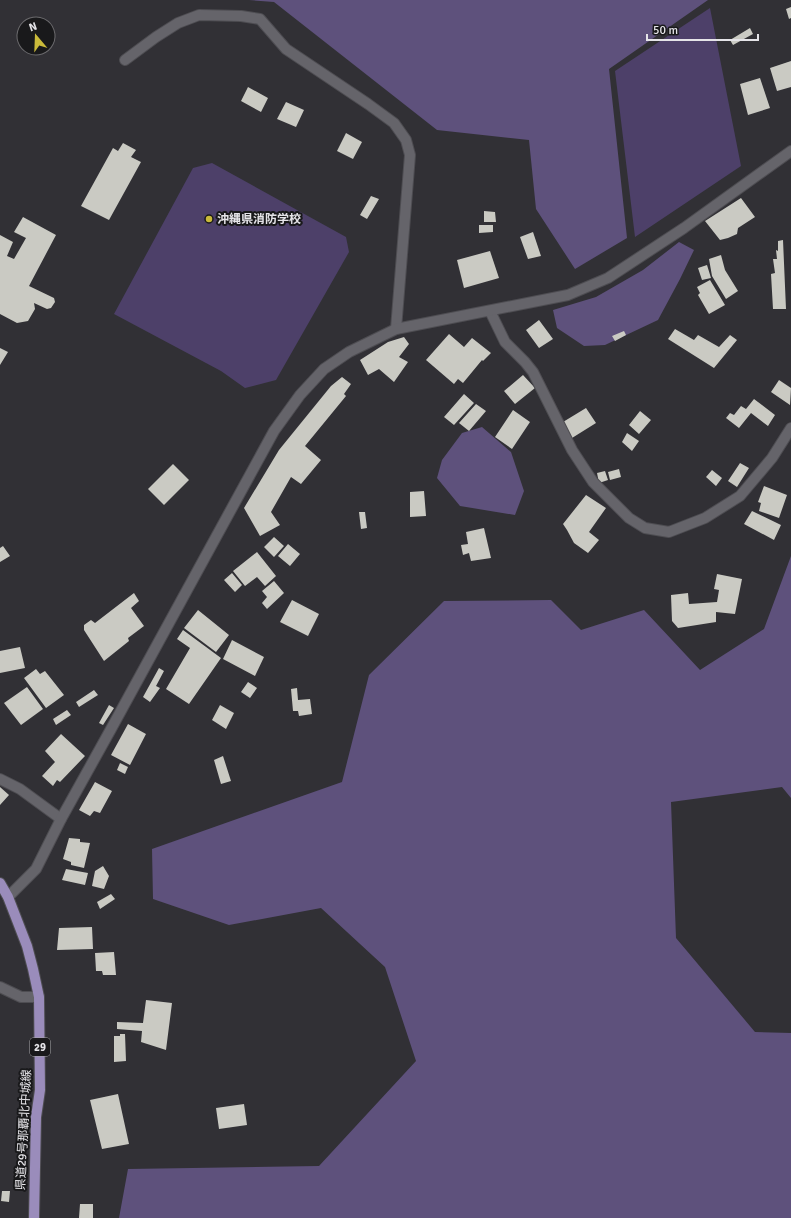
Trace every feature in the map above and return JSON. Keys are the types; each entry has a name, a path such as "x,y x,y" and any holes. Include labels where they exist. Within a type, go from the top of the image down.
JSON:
{"main road":[{"name":"県道29号那覇北中城線","path":"0,884 8,897 27,946 39,997 40,1090 36,1117 34,1218"}],"street":[{"path":"125,60 178,23 199,15 241,16 260,19 286,48 368,104 394,124 406,140 410,155 396,329"},
{"path":"8,897 36,869 61,818 274,431 300,395 324,369 349,352 396,329 568,295 608,278 684,228 791,150"},
{"path":"490,311 505,342 533,372 572,450 593,482 629,518 645,528 669,532 705,518 740,496 772,458 791,428"},
{"path":"0,779 20,788 61,818"},
{"path":"0,987 21,997 39,997"}],"shaded area":[{"path":"249,0 708,0 609,69 627,238 575,269 536,209 529,140 437,130 274,2"},
{"path":"710,8 741,166 635,237 615,71"},
{"path":"212,163 346,237 349,252 276,380 245,388 221,371 114,314 193,168"},
{"path":"679,242 694,250 658,320 605,345 584,346 557,328 553,310 596,297 643,270"},
{"path":"482,427 511,452 524,491 515,515 460,506 437,478 442,460 462,433"},
{"path":"791,556 791,798 782,787 671,802 676,938 755,1032 791,1033 791,1218 119,1218 128,1169 319,1166 416,1061 385,967 321,908 229,925 153,899 152,849 342,782 369,675 444,601 551,600 581,630 644,610 700,670 764,629"}],"building":[{"path":"791,7 791,18 789,19 786,9"},
{"path":"750,28 753,34 733,45 730,40"},
{"path":"791,61 791,87 777,91 770,68"},
{"path":"760,78 770,108 748,115 740,84"},
{"path":"248,87 268,98 261,112 241,101"},
{"path":"286,102 304,110 296,127 277,119"},
{"path":"346,133 362,142 353,159 337,151"},
{"path":"123,143 136,150 131,157 141,162 109,220 81,206 113,148 118,151"},
{"path":"371,196 379,199 367,219 360,215"},
{"path":"741,198 755,217 738,228 737,234 720,240 705,221"},
{"path":"484,211 495,212 496,222 484,222"},
{"path":"23,217 56,235 29,286 54,298 55,302 51,308 47,309 34,303 35,309 28,321 17,323 0,314 0,235 13,242 7,256 14,259 26,238 14,232"},
{"path":"479,225 493,225 493,232 479,233"},
{"path":"533,232 541,256 528,259 520,237"},
{"path":"783,240 786,309 773,309 771,274 775,273 773,259 777,259 776,250 778,251 778,241"},
{"path":"490,251 499,278 464,288 457,260"},
{"path":"721,255 725,270 738,291 726,299 712,276 709,259"},
{"path":"707,265 711,278 702,280 698,268"},
{"path":"710,280 725,305 709,314 698,295 700,293 697,287"},
{"path":"539,320 553,339 539,348 526,330"},
{"path":"675,329 694,340 698,335 719,347 730,335 737,340 714,368 668,339"},
{"path":"624,331 626,335 615,341 612,336"},
{"path":"449,334 464,347 472,338 491,353 483,361 482,360 463,383 458,379 454,384 426,360"},
{"path":"404,337 409,344 399,357 408,362 394,382 379,369 368,375 360,360 388,342"},
{"path":"0,348 8,352 0,365"},
{"path":"523,375 535,388 515,404 504,391"},
{"path":"342,377 351,384 344,394 346,396 305,446 321,460 301,484 291,477 271,512 280,525 260,536 244,508 279,450 331,386"},
{"path":"779,380 791,388 790,405 771,392"},
{"path":"464,394 474,403 454,425 444,417"},
{"path":"754,399 775,415 768,426 751,413 739,428 726,418 730,413 734,415 741,406 746,409"},
{"path":"476,404 486,411 469,431 459,423"},
{"path":"586,408 596,423 572,438 563,422"},
{"path":"513,410 530,422 512,449 495,437"},
{"path":"640,411 651,420 639,434 629,425"},
{"path":"627,433 639,441 632,451 622,442"},
{"path":"740,463 749,468 737,487 728,481"},
{"path":"173,464 189,480 164,505 148,489"},
{"path":"619,469 621,477 610,480 608,472"},
{"path":"712,470 722,478 716,486 706,477"},
{"path":"605,471 608,480 599,483 597,473"},
{"path":"764,486 787,495 779,518 759,511 761,503 758,502"},
{"path":"424,491 426,516 410,517 410,492"},
{"path":"586,495 606,508 589,532 599,540 588,553 574,543 563,524"},
{"path":"752,511 781,525 774,540 744,524"},
{"path":"359,512 365,512 367,528 361,529"},
{"path":"484,528 491,558 471,561 469,553 463,555 461,545 468,544 466,532"},
{"path":"274,537 284,546 274,557 264,547"},
{"path":"288,544 300,554 290,566 278,556"},
{"path":"3,546 10,556 0,562 0,548"},
{"path":"257,552 276,576 265,586 257,577 245,586 233,571"},
{"path":"232,573 242,585 235,592 224,580"},
{"path":"717,574 742,579 735,614 716,612 716,622 678,628 672,621 671,595 688,593 689,604 717,602 719,590 714,589"},
{"path":"274,581 284,593 267,609 262,603 267,597 262,591"},
{"path":"134,593 139,601 131,608 144,626 128,638 129,641 104,661 84,630 84,625 91,620 95,623"},
{"path":"292,600 319,614 308,636 280,622"},
{"path":"198,610 229,635 216,652 184,628"},
{"path":"183,630 221,658 189,704 166,689 190,648 177,639"},
{"path":"232,640 264,657 255,676 223,659"},
{"path":"20,647 25,668 0,673 0,651"},
{"path":"159,668 164,671 156,686 160,688 150,702 143,697"},
{"path":"36,669 40,674 45,671 64,695 46,708 24,678"},
{"path":"248,682 257,688 250,698 241,692"},
{"path":"27,687 43,709 21,725 4,703"},
{"path":"297,688 298,700 310,699 312,714 299,716 298,711 293,711 291,689"},
{"path":"94,690 98,695 79,707 76,702"},
{"path":"109,705 114,708 103,725 99,723"},
{"path":"220,705 234,713 226,729 212,720"},
{"path":"67,710 71,715 56,725 53,719"},
{"path":"128,724 146,734 130,765 111,755"},
{"path":"61,734 85,756 60,782 57,780 53,786 42,776 55,762 45,751"},
{"path":"223,756 231,781 221,784 214,760"},
{"path":"120,763 128,767 125,774 117,770"},
{"path":"95,782 112,791 100,813 94,811 90,816 79,810"},
{"path":"0,787 9,795 0,805"},
{"path":"69,838 80,839 80,842 90,843 84,868 71,865 71,862 63,859"},
{"path":"103,866 109,876 104,889 92,886 95,871"},
{"path":"66,869 88,873 85,885 62,880"},
{"path":"111,894 115,899 100,909 97,902"},
{"path":"92,927 93,949 57,950 59,928"},
{"path":"114,952 116,975 103,975 102,971 96,971 95,953"},
{"path":"146,1000 172,1003 166,1050 141,1042 142,1031 117,1029 117,1022 143,1023"},
{"path":"120,1034 125,1034 126,1061 114,1062 114,1036 120,1036"},
{"path":"118,1094 129,1144 102,1149 90,1100"},
{"path":"244,1104 247,1125 219,1129 216,1108"},
{"path":"2,1191 10,1191 9,1202 1,1201"},
{"path":"80,1204 93,1204 93,1218 79,1218"}],"place":[{"name":"沖縄県消防学校","path":"209,219"}]}
